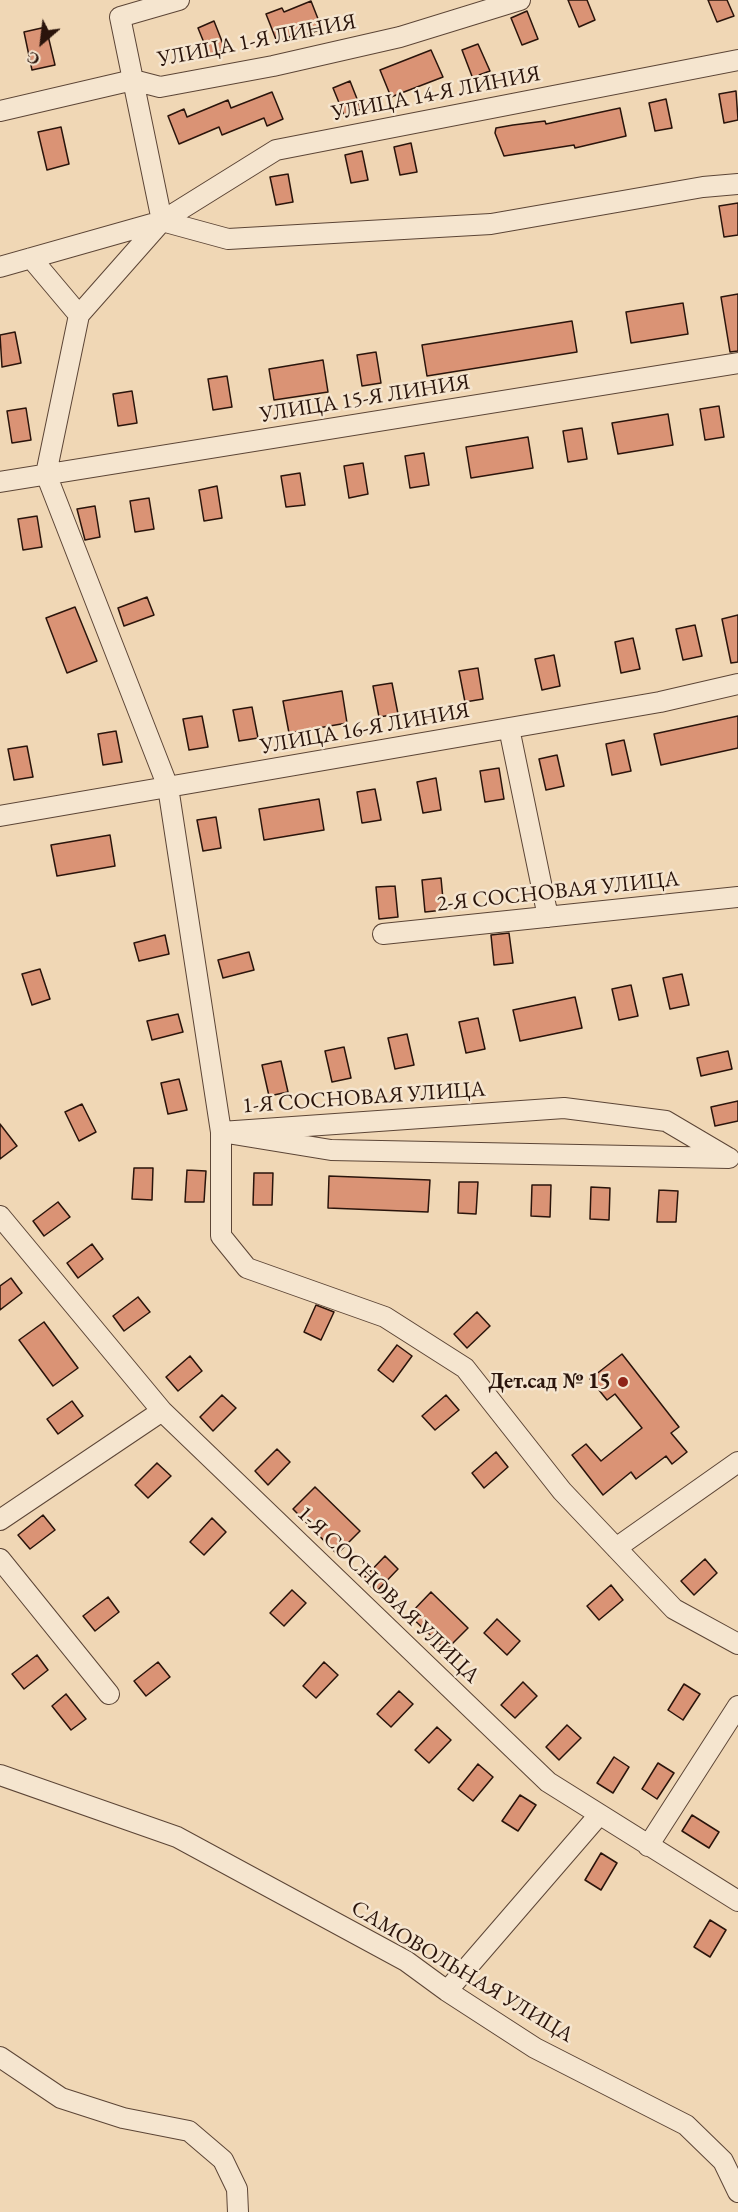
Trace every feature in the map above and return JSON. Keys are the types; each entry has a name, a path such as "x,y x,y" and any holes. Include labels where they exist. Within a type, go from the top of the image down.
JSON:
{"street":[{"path":"162,221 120,17 179,0"},
{"name":"УЛИЦА 1-Я ЛИНИЯ","path":"0,111 133,80 160,87 273,66 400,37 520,0"},
{"name":"УЛИЦА 14-Я ЛИНИЯ","path":"162,221 276,150 738,60"},
{"path":"0,267 162,221 228,239 491,224 702,187 738,184"},
{"path":"162,221 79,315 46,474 168,787 220,1132 332,1150 734,1158"},
{"path":"31,258 79,315"},
{"name":"УЛИЦА 15-Я ЛИНИЯ","path":"0,482 738,363"},
{"name":"УЛИЦА 16-Я ЛИНИЯ","path":"0,816 660,702 738,684"},
{"path":"509,728 548,917"},
{"name":"2-Я СОСНОВАЯ УЛИЦА","path":"383,934 738,897"},
{"name":"1-Я СОСНОВАЯ УЛИЦА","path":"734,1158 666,1121 564,1108 220,1132 221,1236 247,1268 385,1317 465,1368 562,1491 674,1609 738,1644"},
{"name":"1-Я СОСНОВАЯ УЛИЦА","path":"0,1216 162,1411 548,1782 738,1901"},
{"path":"0,1520 162,1411"},
{"path":"616,1548 738,1462"},
{"path":"0,1559 110,1694"},
{"path":"648,1846 738,1706"},
{"name":"САМОВОЛЬНАЯ УЛИЦА","path":"0,1775 177,1837 406,1961 447,1991 536,2048 686,2125 723,2161 738,2192"},
{"path":"447,1991 599,1815"},
{"path":"0,2057 61,2098 123,2118 189,2131 223,2160 237,2189 238,2212"}],"building":[{"path":"568,0 587,0 595,20 579,27"},
{"path":"708,0 727,0 734,16 717,22"},
{"path":"311,1 322,29 305,35 304,31 277,42 266,14 282,8 284,12"},
{"path":"527,11 538,39 522,45 511,18"},
{"path":"214,21 225,49 209,55 198,28"},
{"path":"46,27 55,65 32,70 24,32"},
{"path":"478,44 490,71 479,75 478,92 462,50"},
{"path":"431,50 443,77 391,97 380,70"},
{"path":"350,81 361,109 344,115 333,88"},
{"path":"736,91 738,120 724,123 719,94"},
{"path":"272,92 283,119 267,126 264,118 222,135 219,127 179,144 168,116 184,109 187,117 228,100 231,108"},
{"path":"666,99 672,128 655,131 649,103"},
{"path":"620,108 626,136 575,148 574,145 504,156 495,133 496,128 545,121 546,124"},
{"path":"61,127 69,164 47,170 38,132"},
{"path":"411,143 417,172 400,175 394,147"},
{"path":"362,151 368,180 351,183 345,155"},
{"path":"288,174 293,202 276,205 270,177"},
{"path":"738,203 738,235 724,237 719,206"},
{"path":"738,294 738,351 730,352 721,297"},
{"path":"683,303 688,334 631,343 626,312"},
{"path":"572,321 577,352 427,376 422,345"},
{"path":"15,332 21,363 2,367 0,335"},
{"path":"376,352 381,383 362,386 357,355"},
{"path":"323,360 328,392 274,400 269,369"},
{"path":"227,376 232,407 213,410 208,379"},
{"path":"132,391 137,423 118,426 113,394"},
{"path":"719,406 724,437 705,440 700,409"},
{"path":"26,408 31,440 12,443 7,411"},
{"path":"668,414 673,445 618,454 612,423"},
{"path":"582,428 587,459 568,462 563,431"},
{"path":"528,437 533,468 471,478 466,447"},
{"path":"424,453 429,485 410,488 405,456"},
{"path":"363,463 368,494 349,498 344,466"},
{"path":"300,473 305,505 286,507 281,476"},
{"path":"217,486 222,518 204,521 199,490"},
{"path":"149,498 154,529 135,532 130,501"},
{"path":"95,506 100,537 85,540 77,509"},
{"path":"37,516 42,547 23,550 18,519"},
{"path":"147,597 154,615 124,626 118,608"},
{"path":"75,607 97,661 67,673 46,618"},
{"path":"738,615 738,662 731,663 722,619"},
{"path":"695,625 702,656 683,660 676,629"},
{"path":"633,638 640,669 621,673 615,642"},
{"path":"554,655 560,686 542,690 535,659"},
{"path":"478,668 483,699 465,702 459,671"},
{"path":"392,683 398,714 379,717 373,686"},
{"path":"342,691 347,723 289,733 283,701"},
{"path":"252,707 258,738 239,741 233,710"},
{"path":"202,716 208,747 189,750 183,719"},
{"path":"738,716 738,748 661,765 654,734"},
{"path":"116,731 122,762 103,765 98,734"},
{"path":"624,740 631,771 612,775 606,744"},
{"path":"27,746 33,777 14,780 8,749"},
{"path":"557,755 564,786 546,790 539,759"},
{"path":"499,768 504,799 485,802 480,771"},
{"path":"436,778 441,810 423,813 417,782"},
{"path":"375,789 381,820 362,823 357,792"},
{"path":"319,799 324,830 264,840 259,809"},
{"path":"216,817 221,848 203,851 197,820"},
{"path":"110,835 115,866 57,876 51,845"},
{"path":"441,878 444,910 425,912 422,880"},
{"path":"395,886 398,917 379,919 376,887"},
{"path":"509,933 513,963 494,965 491,935"},
{"path":"165,935 169,954 139,961 134,943"},
{"path":"249,952 254,970 223,978 218,960"},
{"path":"40,969 50,999 32,1005 22,974"},
{"path":"682,974 689,1005 670,1009 663,978"},
{"path":"631,985 638,1016 619,1020 612,989"},
{"path":"575,997 582,1028 520,1041 513,1010"},
{"path":"178,1014 183,1032 152,1040 147,1021"},
{"path":"478,1018 485,1049 466,1053 459,1022"},
{"path":"407,1034 414,1065 395,1069 388,1038"},
{"path":"344,1047 351,1078 332,1082 325,1051"},
{"path":"728,1051 732,1069 701,1076 697,1058"},
{"path":"281,1061 288,1092 269,1096 262,1065"},
{"path":"179,1079 187,1110 168,1114 161,1083"},
{"path":"738,1101 738,1121 715,1126 711,1107"},
{"path":"82,1104 96,1132 79,1141 65,1112"},
{"path":"0,1124 17,1146 0,1159"},
{"path":"134,1168 153,1168 152,1200 132,1199"},
{"path":"187,1170 206,1171 204,1202 185,1202"},
{"path":"254,1173 273,1173 272,1205 253,1205"},
{"path":"329,1176 430,1180 428,1212 328,1208"},
{"path":"459,1182 478,1182 476,1214 458,1213"},
{"path":"532,1185 551,1185 550,1217 531,1216"},
{"path":"591,1187 610,1188 609,1220 590,1219"},
{"path":"659,1190 678,1191 676,1222 657,1222"},
{"path":"58,1202 70,1217 44,1236 33,1221"},
{"path":"92,1244 103,1259 78,1278 67,1263"},
{"path":"11,1278 22,1293 0,1310 0,1286"},
{"path":"138,1297 150,1312 124,1331 113,1316"},
{"path":"316,1305 334,1312 321,1340 304,1332"},
{"path":"477,1312 490,1326 467,1348 454,1334"},
{"path":"44,1322 78,1368 53,1386 19,1340"},
{"path":"397,1345 412,1356 393,1382 378,1370"},
{"path":"622,1354 679,1427 671,1433 687,1452 672,1464 666,1456 636,1479 631,1472 603,1495 572,1455 586,1444 601,1461 642,1428 615,1394 607,1400 590,1379"},
{"path":"190,1356 202,1371 178,1391 166,1377"},
{"path":"222,1395 236,1408 213,1431 200,1417"},
{"path":"446,1395 459,1410 435,1430 422,1416"},
{"path":"72,1401 83,1416 58,1434 47,1419"},
{"path":"277,1449 290,1462 268,1485 255,1471"},
{"path":"496,1452 508,1467 484,1488 472,1473"},
{"path":"157,1463 171,1476 148,1498 135,1485"},
{"path":"315,1487 360,1531 337,1554 293,1509"},
{"path":"43,1515 55,1530 30,1549 18,1535"},
{"path":"212,1518 226,1532 204,1555 190,1542"},
{"path":"385,1556 398,1569 376,1592 363,1579"},
{"path":"705,1559 717,1573 694,1595 681,1581"},
{"path":"611,1585 623,1600 599,1620 587,1606"},
{"path":"292,1590 306,1603 284,1626 270,1613"},
{"path":"431,1592 468,1628 446,1650 409,1615"},
{"path":"108,1597 119,1612 95,1631 83,1616"},
{"path":"497,1619 520,1641 507,1655 484,1633"},
{"path":"37,1655 48,1670 24,1689 12,1674"},
{"path":"158,1662 170,1677 146,1696 134,1681"},
{"path":"324,1662 338,1675 316,1698 303,1686"},
{"path":"523,1682 537,1696 515,1718 501,1705"},
{"path":"684,1684 700,1694 683,1720 668,1710"},
{"path":"399,1691 413,1704 391,1727 377,1714"},
{"path":"66,1694 86,1719 71,1730 52,1706"},
{"path":"567,1725 581,1738 559,1760 546,1747"},
{"path":"437,1727 451,1740 429,1763 415,1750"},
{"path":"614,1757 629,1767 613,1793 597,1783"},
{"path":"658,1763 674,1773 657,1799 642,1789"},
{"path":"478,1764 493,1777 473,1801 458,1789"},
{"path":"520,1795 536,1805 518,1831 502,1821"},
{"path":"692,1815 719,1832 709,1848 682,1831"},
{"path":"601,1853 617,1863 601,1890 585,1880"},
{"path":"710,1920 726,1930 710,1957 694,1947"}],"place":[{"name":"Дет.сад № 15","path":"623,1382"}]}
